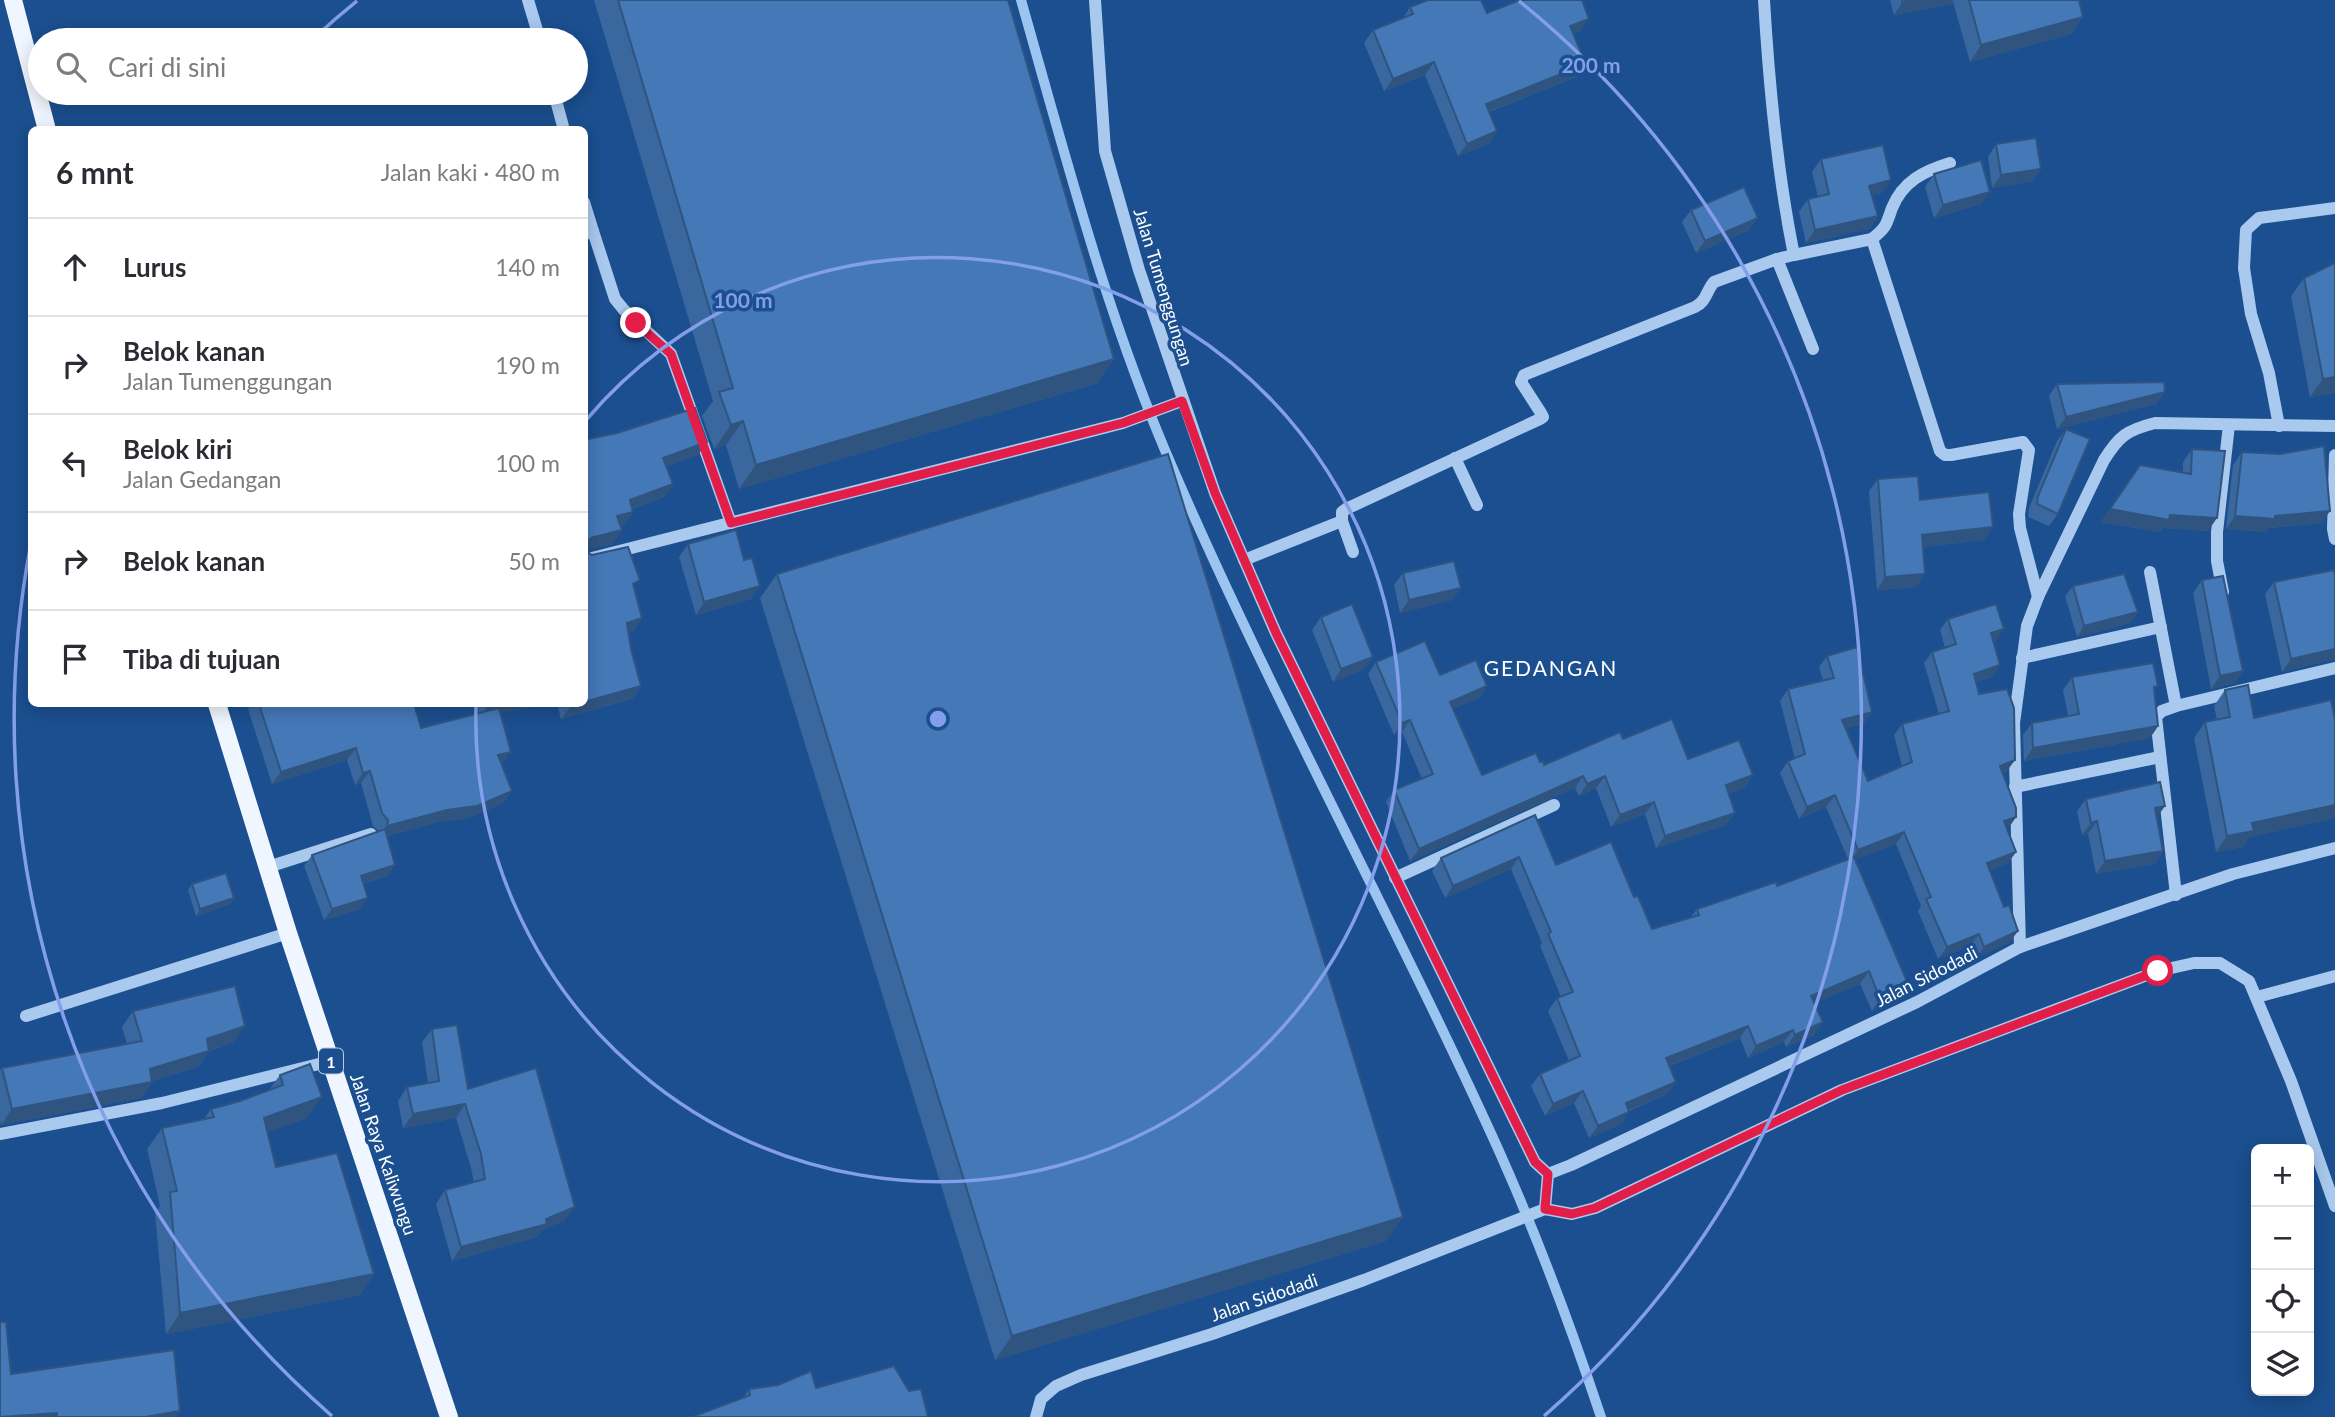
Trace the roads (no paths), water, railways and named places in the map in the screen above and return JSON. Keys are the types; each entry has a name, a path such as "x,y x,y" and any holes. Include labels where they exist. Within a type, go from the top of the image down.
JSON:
{"main road":[{"path":"13,0 28,57"},
{"path":"40,105 46,126"},
{"name":"Jalan Raya Kaliwungu","path":"218,707 289,933 449,1417"}],"street":[{"path":"528,0 536,28"},
{"name":"Jalan Tumenggungan","path":"1095,0 1105,151 1139,270 1215,493 1276,633 1395,878 1535,1162 1548,1174"},
{"path":"1764,0 1785,212 1794,255"},
{"path":"557,105 563,126"},
{"path":"1353,552 1342,521 1342,512 1346,509 1543,417 1521,382 1524,375 1696,307 1705,300 1714,282 1777,259 1872,239 1887,228 1893,206 1911,180 1927,170 1950,163"},
{"path":"2279,426 2269,373 2251,314 2244,268 2246,230 2259,218 2335,208"},
{"path":"589,232 615,299 671,354 731,523"},
{"path":"1872,239 1940,451 1944,455 1951,455 2023,442 2029,450 2019,514 2037,596"},
{"path":"1777,259 1813,349"},
{"path":"588,559 1123,423 1182,401"},
{"path":"2020,947 2014,723 2027,626 2037,596 2115,442 2132,429 2155,423 2335,426"},
{"path":"2225,599 2217,561 2217,531 2228,425"},
{"path":"2335,455 2335,539"},
{"path":"1455,458 1477,505"},
{"path":"1244,560 1342,521"},
{"path":"2150,572 2176,706"},
{"path":"2022,657 2161,627"},
{"path":"2176,895 2157,717 2162,711 2243,683 2335,668"},
{"path":"2015,786 2160,757"},
{"path":"1395,878 1554,805"},
{"path":"268,867 371,834"},
{"name":"Jalan Sidodadi","path":"1548,1174 1917,1002 2020,947 2233,874 2335,849"},
{"path":"26,1016 289,933"},
{"path":"1548,1174 1541,1210 1572,1214 1595,1208 1842,1090 2158,971 2194,963 2220,963 2249,981 2257,997 2291,1081 2335,1206"},
{"path":"2257,997 2335,976"},
{"path":"0,1134 162,1103 331,1061"},
{"name":"Jalan Sidodadi","path":"1036,1417 1041,1399 1056,1386 1081,1375 1212,1334 1352,1284 1541,1210"}],"waterway":[{"path":"1021,0 1089,237 1149,412 1251,641 1499,1151 1553,1283 1601,1417"}],"district":[{"name":"GEDANGAN","path":"1551,667"}]}
